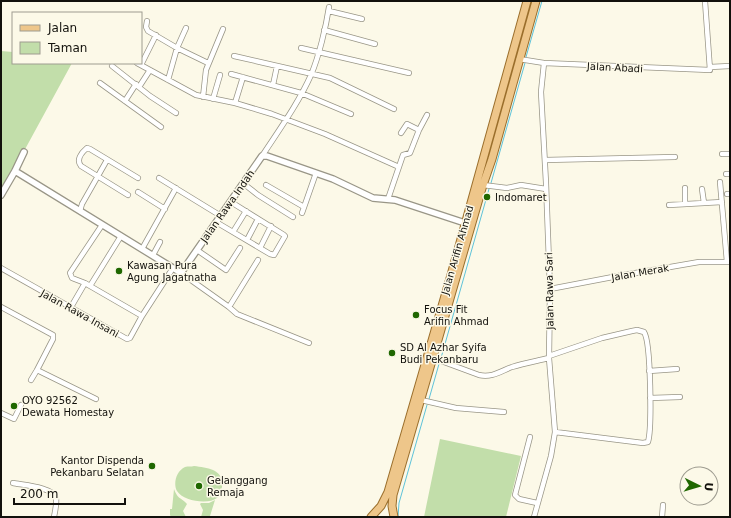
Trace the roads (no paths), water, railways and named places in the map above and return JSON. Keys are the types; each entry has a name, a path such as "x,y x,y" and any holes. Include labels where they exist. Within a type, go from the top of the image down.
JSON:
{"main road":[{"name":"Jalan Arifin Ahmad","path":"394,517 392,506 394,495 433,358 463,223 527,1"},
{"name":"Jalan Arifin Ahmad","path":"371,517 381,506 388,492 446,302 492,159 536,1"},
{"path":"521,23 528,27"}],"street":[{"path":"705,1 710,68"},
{"path":"362,19 329,9 311,74 286,119 262,156 267,156 316,172 341,182 373,198 388,199 463,223"},
{"path":"147,21 146,28 156,35 177,48 208,63"},
{"path":"168,80 177,48 186,28"},
{"path":"203,97 205,74 208,63 223,29"},
{"path":"324,30 375,44"},
{"path":"142,59 156,35"},
{"path":"301,48 409,73"},
{"path":"234,56 335,80 394,109"},
{"name":"Jalan Abadi","path":"519,59 544,63 710,68 730,66"},
{"name":"Jalan Rawa Sari","path":"534,517 552,456 555,432 549,357 550,289 541,92 544,63"},
{"path":"139,64 189,92 286,119 325,134 399,167"},
{"path":"112,66 137,86 176,113"},
{"path":"273,85 277,66"},
{"path":"125,101 150,70"},
{"path":"231,74 301,93 351,114"},
{"path":"213,99 220,75"},
{"path":"235,104 243,77"},
{"path":"100,84 161,127"},
{"path":"388,199 403,154 410,154 419,130 427,115"},
{"path":"401,132 407,124 419,130"},
{"path":"128,195 82,166 79,163 79,159 85,150 89,148 138,178"},
{"path":"2,193 24,152"},
{"path":"722,154 730,154"},
{"name":"Jalan Rawa Indah","path":"181,273 262,156"},
{"path":"545,160 675,157"},
{"path":"80,211 82,204 107,160"},
{"path":"15,171 181,273 237,314 309,343"},
{"path":"302,213 316,172"},
{"path":"159,178 221,216"},
{"path":"720,182 728,262"},
{"path":"244,184 258,195 293,217"},
{"path":"266,185 304,207"},
{"path":"483,185 507,188 521,185 546,189"},
{"path":"142,249 176,188"},
{"path":"685,188 686,204"},
{"path":"702,189 704,203"},
{"path":"138,192 165,209"},
{"path":"216,222 270,254 274,254 285,236 231,202"},
{"path":"669,205 722,202"},
{"path":"233,232 246,211"},
{"path":"247,240 258,219"},
{"path":"102,225 70,273 72,278 85,283 142,316"},
{"path":"260,248 271,226"},
{"path":"90,286 121,236"},
{"path":"152,255 160,242"},
{"path":"197,250 226,270 240,248"},
{"path":"229,307 258,260"},
{"name":"Jalan Merak","path":"550,289 699,262 728,262"},
{"name":"Jalan Rawa Insani","path":"1,268 127,339 130,338 142,316 173,268"},
{"path":"71,307 85,283"},
{"path":"1,307 53,335 53,339 31,380"},
{"path":"433,358 479,376 485,376 497,374 513,367 549,357 602,338 637,330 644,332 647,339 650,398 649,440 647,443 555,432"},
{"path":"649,372 677,369"},
{"path":"37,370 96,399"},
{"path":"650,398 680,398"},
{"path":"421,400 456,408 504,412"},
{"path":"1,413 14,419 21,405"},
{"path":"530,437 515,495 519,499 538,503"},
{"path":"13,483 40,487 53,493 56,499 54,517"},
{"path":"662,517 663,505"}],"waterway":[{"path":"526,57 542,1"},
{"path":"491,183 525,63"},
{"path":"441,358 489,189"},
{"path":"429,399 439,364"},
{"path":"398,517 399,503 427,405"}],"place":[{"name":"Indomaret","path":"487,197"},
{"name":"Kawasan Pura Agung Jagatnatha","path":"119,271"},
{"name":"Focus Fit Arifin Ahmad","path":"416,315"},
{"name":"SD Al Azhar Syifa Budi Pekanbaru","path":"392,353"},
{"name":"OYO 92562 Dewata Homestay","path":"14,406"},
{"name":"Kantor Dispenda Pekanbaru Selatan","path":"152,466"},
{"name":"Gelanggang Remaja","path":"199,486"}]}
